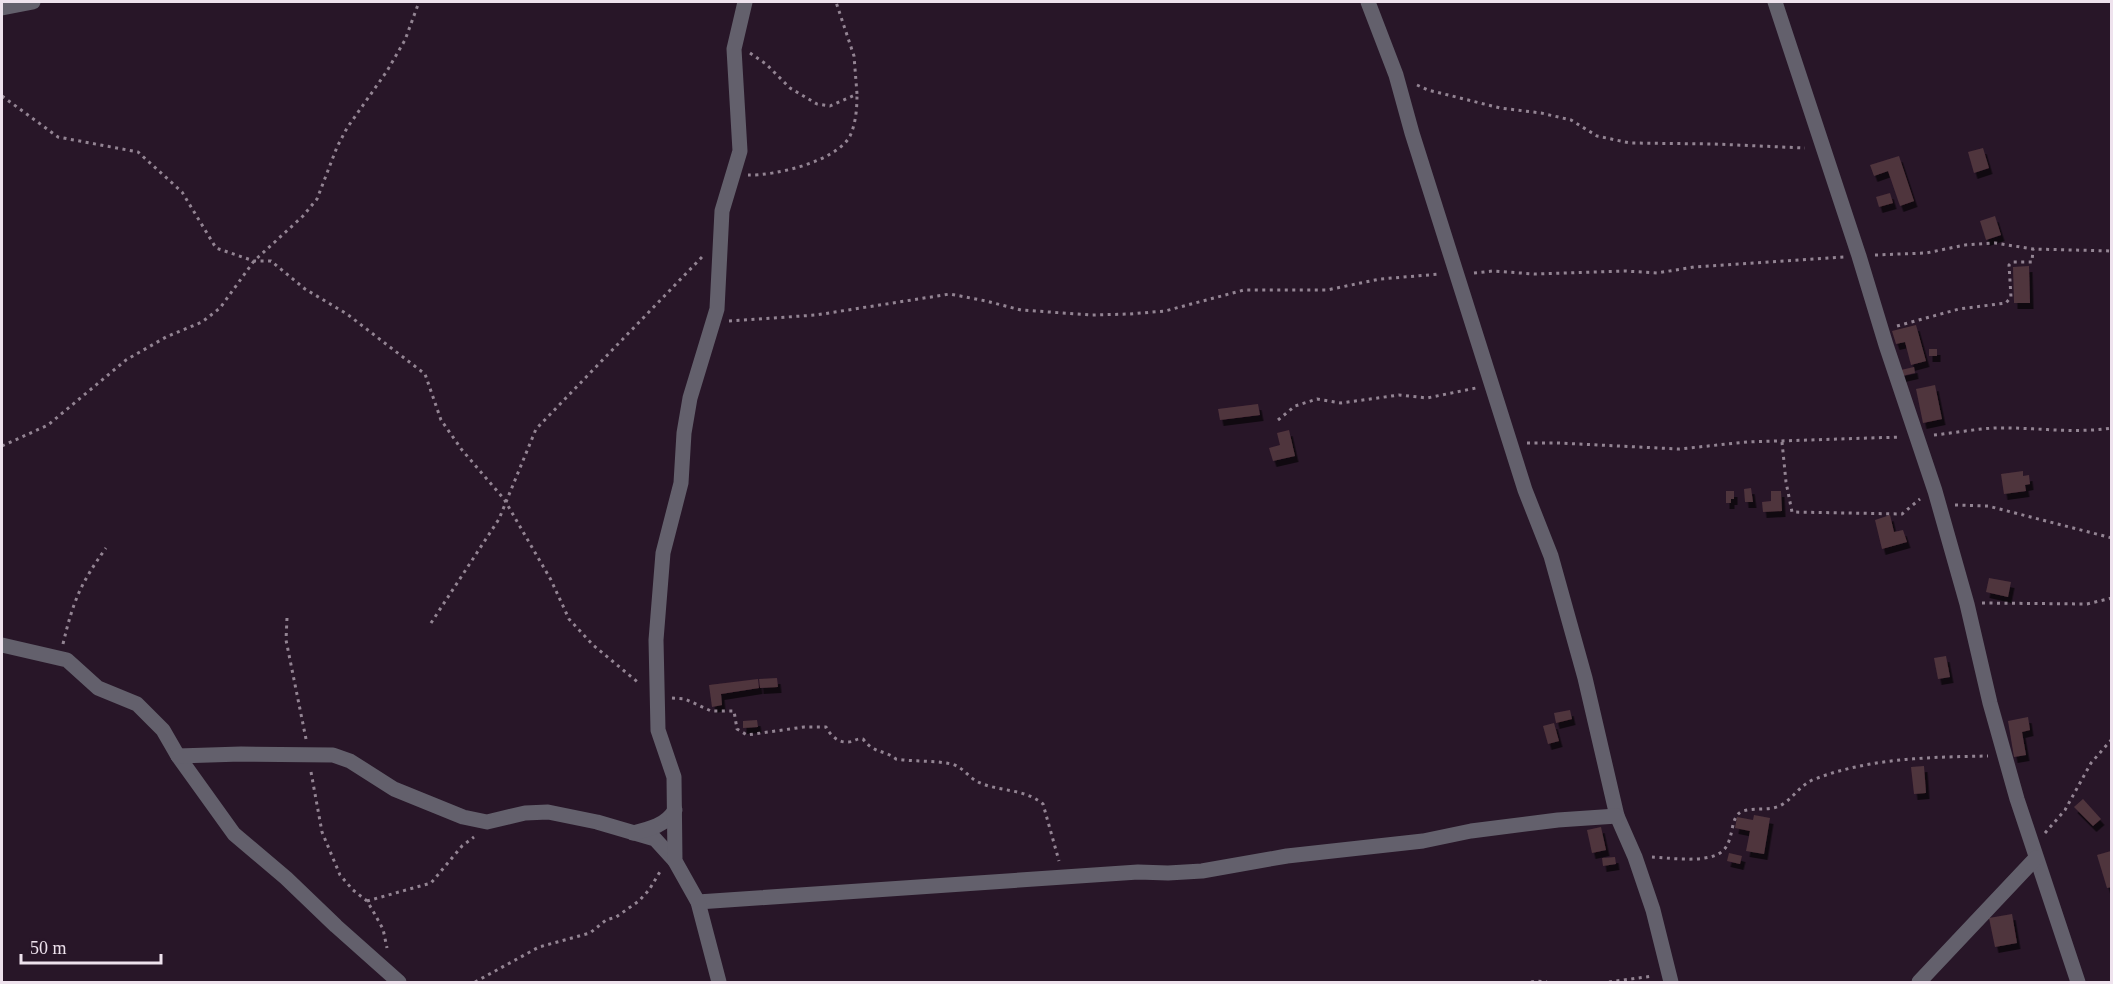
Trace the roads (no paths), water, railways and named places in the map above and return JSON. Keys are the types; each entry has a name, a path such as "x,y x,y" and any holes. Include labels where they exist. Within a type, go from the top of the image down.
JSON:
{"street":[{"path":"2,8 33,2"},
{"path":"675,861 674,777 658,730 656,640 663,553 681,483 684,433 690,398 714,322 719,286 722,211 740,151 734,50 745,2"},
{"path":"1368,2 1396,75 1412,133 1525,490 1551,556 1585,678 1617,816 1635,857 1653,910 1670,979"},
{"path":"1775,2 1938,499 1967,604 2004,756 2078,982"},
{"path":"2,645 59,658 73,664 98,688 137,704 163,730 178,756 234,834 286,878 399,982"},
{"path":"178,756 308,754 342,757 394,789 463,817 487,822 525,813 548,812 597,822 655,839 675,861 698,902 719,982"},
{"path":"633,833 650,829 670,819 675,810"},
{"path":"698,902 1138,872 1202,871 1287,856 1423,841 1482,830 1558,820 1617,816"},
{"path":"1919,982 2034,852"}]}
